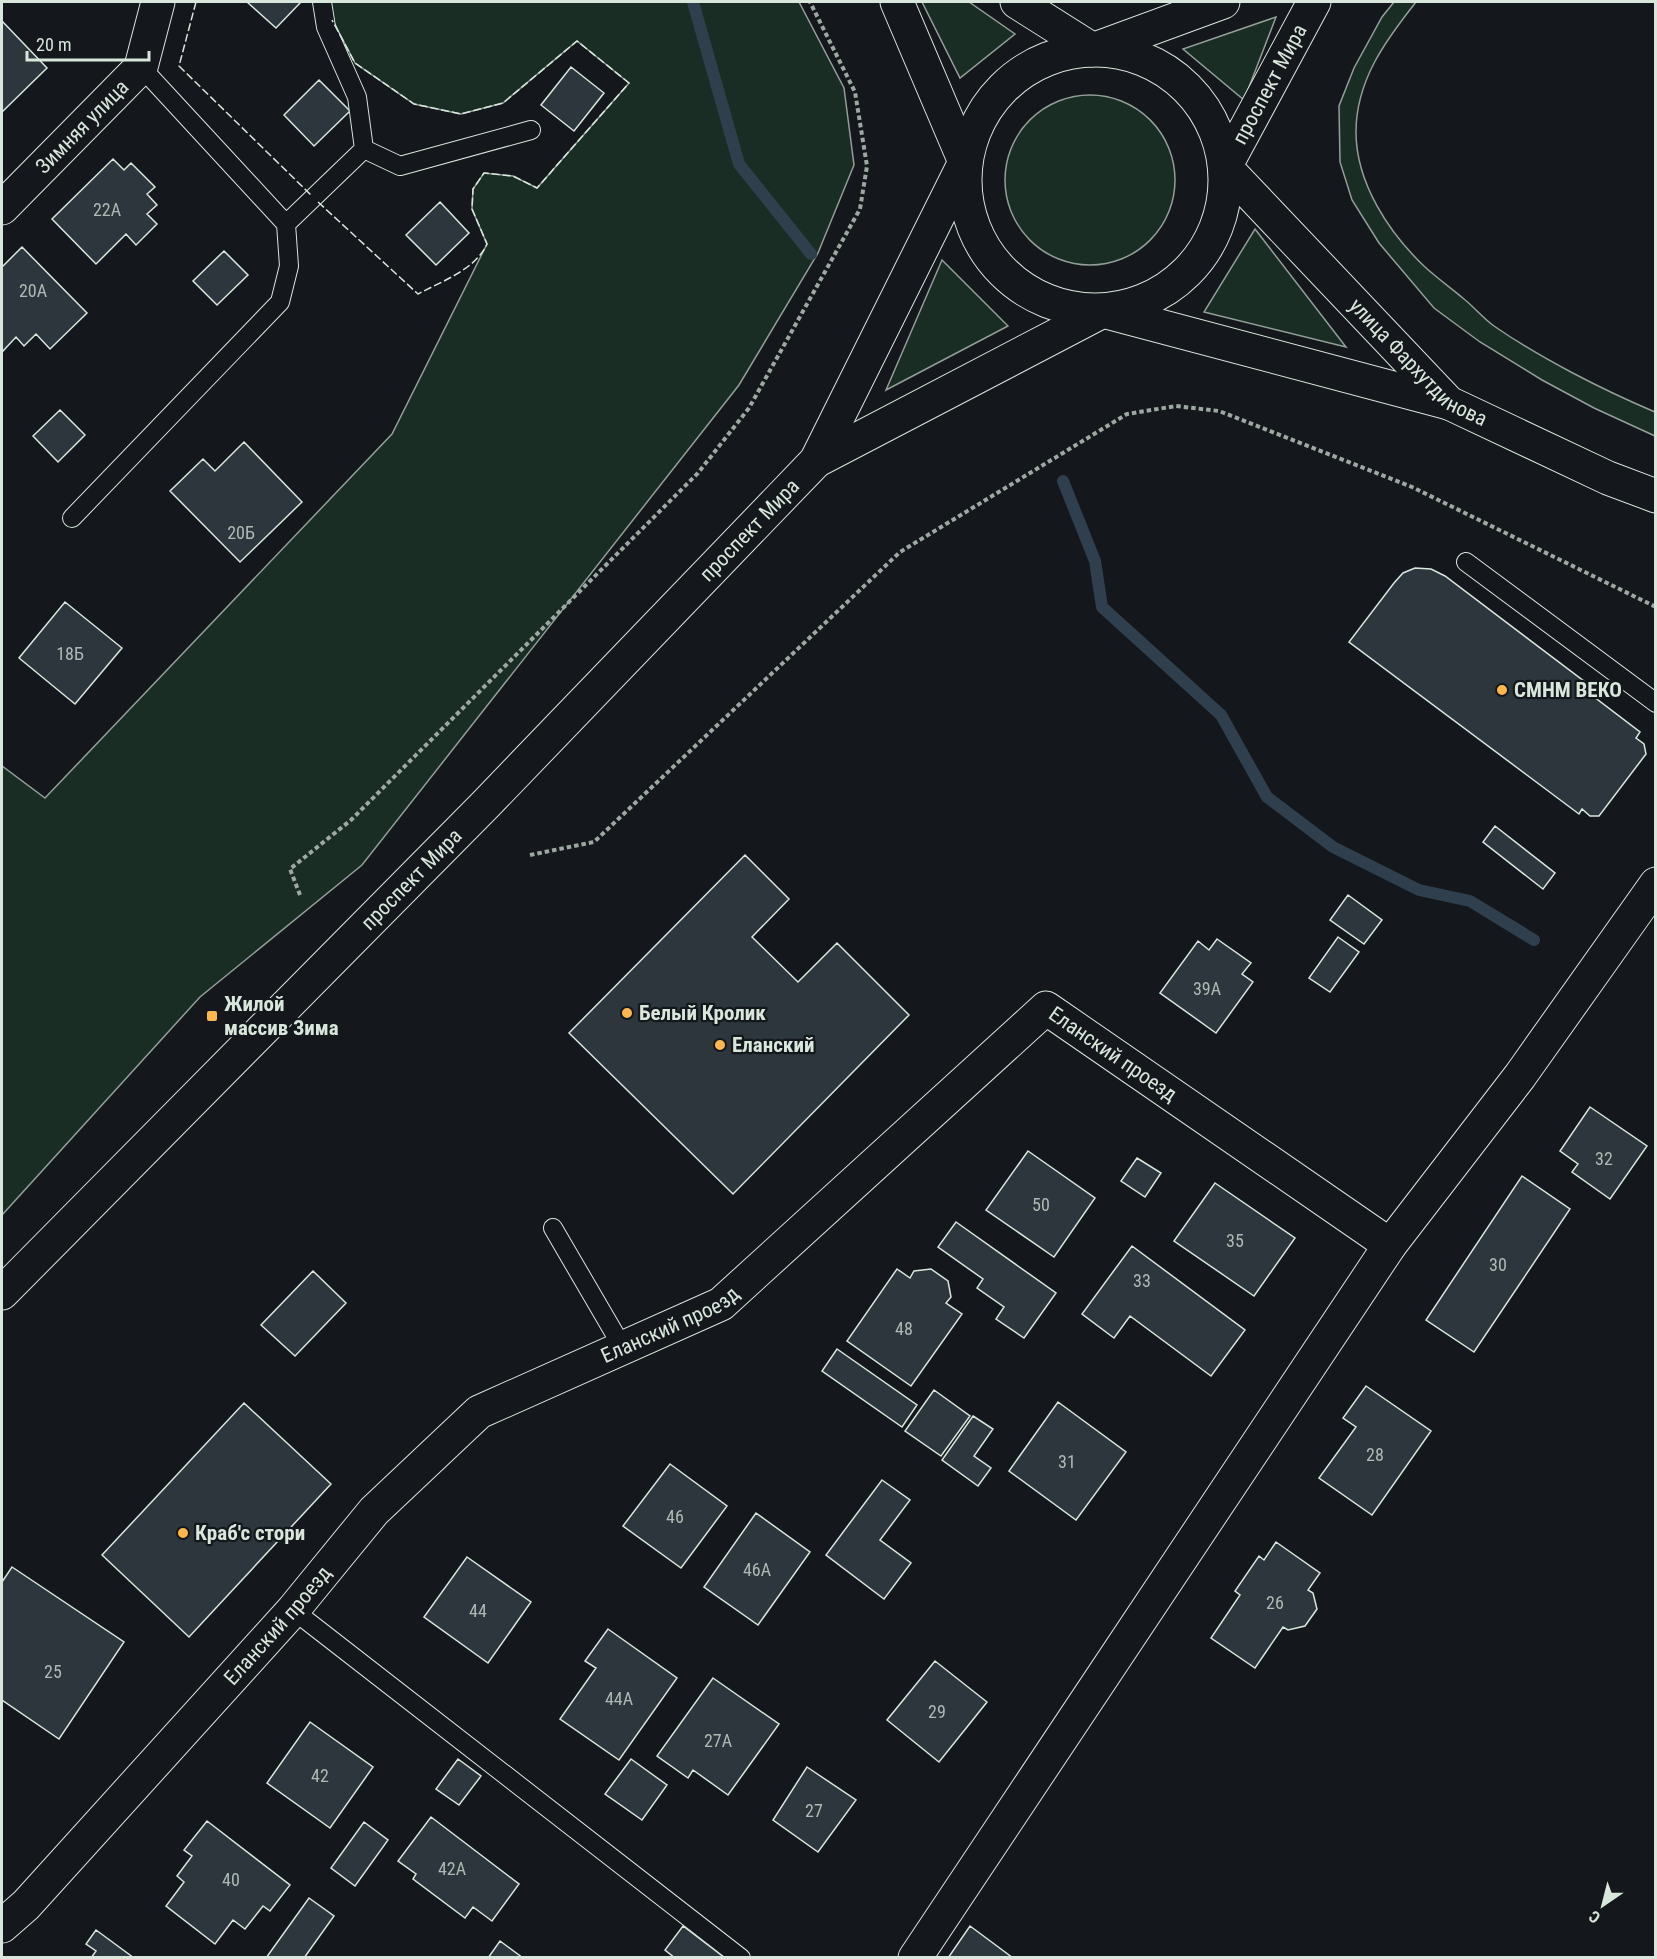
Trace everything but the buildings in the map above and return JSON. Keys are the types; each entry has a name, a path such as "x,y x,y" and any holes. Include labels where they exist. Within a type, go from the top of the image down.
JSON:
{"main road":[{"name":"Зимняя улица","path":"2,208 141,67 158,2"},
{"path":"897,2 966,162"},
{"path":"1017,2 1093,50 1131,55 1166,71 1195,96 1215,128 1226,167 1224,201 1214,234 1195,264 1170,288 1138,304 1103,310"},
{"path":"1223,2 1093,50 1048,59 1023,71 995,96 975,127 966,162 966,200 977,237 999,269 1029,293 1065,308 1103,310 1449,403"},
{"name":"проспект Мира","path":"1226,167 1314,2"},
{"name":"проспект Мира","path":"2,1293 492,797 816,461 966,162"},
{"name":"улица Фархутдинова","path":"1226,167 1449,403 1608,478 1656,496"},
{"name":"проспект Мира","path":"816,461 1103,310"},
{"path":"915,1958 1390,1245 1520,1076 1656,884"},
{"name":"Еланский проезд","path":"2,1926 26,1905 293,1610 374,1511 479,1412 721,1304 1046,1008 1390,1245"}],"lane":[{"path":"322,2 326,27 357,97 364,149"},
{"path":"72,518 280,302 288,266 286,224 141,67"},
{"path":"364,149 400,166 531,130"},
{"path":"286,224 364,149"},
{"path":"1466,562 1656,703"},
{"path":"553,1228 623,1348"},
{"path":"293,1610 741,1958"}],"path":[{"path":"300,895 290,869 351,820 690,481 749,408 861,209 867,166 855,92 810,2"},
{"path":"530,855 594,842 900,552 1127,414 1176,406 1219,411 1412,487 1656,607"}],"green space":[{"path":"331,2 799,2 844,88 854,165 818,253 739,385 362,865 200,997 2,1215 2,766 45,798 392,434 487,244 472,209 473,189 484,173 513,176 537,188 629,83 577,41 503,103 461,114 414,104 355,63 331,17"},
{"path":"922,2 969,2 1015,34 960,78"},
{"path":"1394,2 1416,2 1384,46 1367,78 1357,113 1356,132 1357,151 1368,188 1387,223 1412,254 1494,326 1572,373 1655,412 1655,436 1594,408 1542,380 1480,342 1434,308 1379,243 1352,200 1340,162 1339,106 1354,68 1382,17"},
{"path":"1276,17 1244,100 1183,49"},
{"path":"1090,95 1122,102 1150,120 1168,148 1175,180 1168,212 1150,240 1122,258 1090,265 1058,258 1030,240 1012,212 1005,180 1012,148 1030,120 1058,102"},
{"path":"1255,229 1346,347 1204,312"},
{"path":"942,260 1008,326 886,390"}],"waterway":[{"path":"693,2 739,164 811,254"},
{"path":"1063,481 1095,561 1102,607 1221,715 1267,797 1333,847 1419,890 1470,901 1534,940"}],"fence":[{"path":"196,2 179,66 311,195"},
{"path":"318,202 418,294 466,268 475,261 487,244 472,209 473,189 484,173 513,176 537,188 629,83 577,41 503,103 461,114 414,104 355,63 332,20"}],"place":[{"name":"СМНМ ВЕКО","path":"1502,690"},
{"name":"Белый Кролик","path":"627,1013"},
{"name":"Жилой массив Зима","path":"212,1016"},
{"name":"Еланский","path":"720,1045"},
{"name":"Краб'с стори","path":"183,1533"}]}
